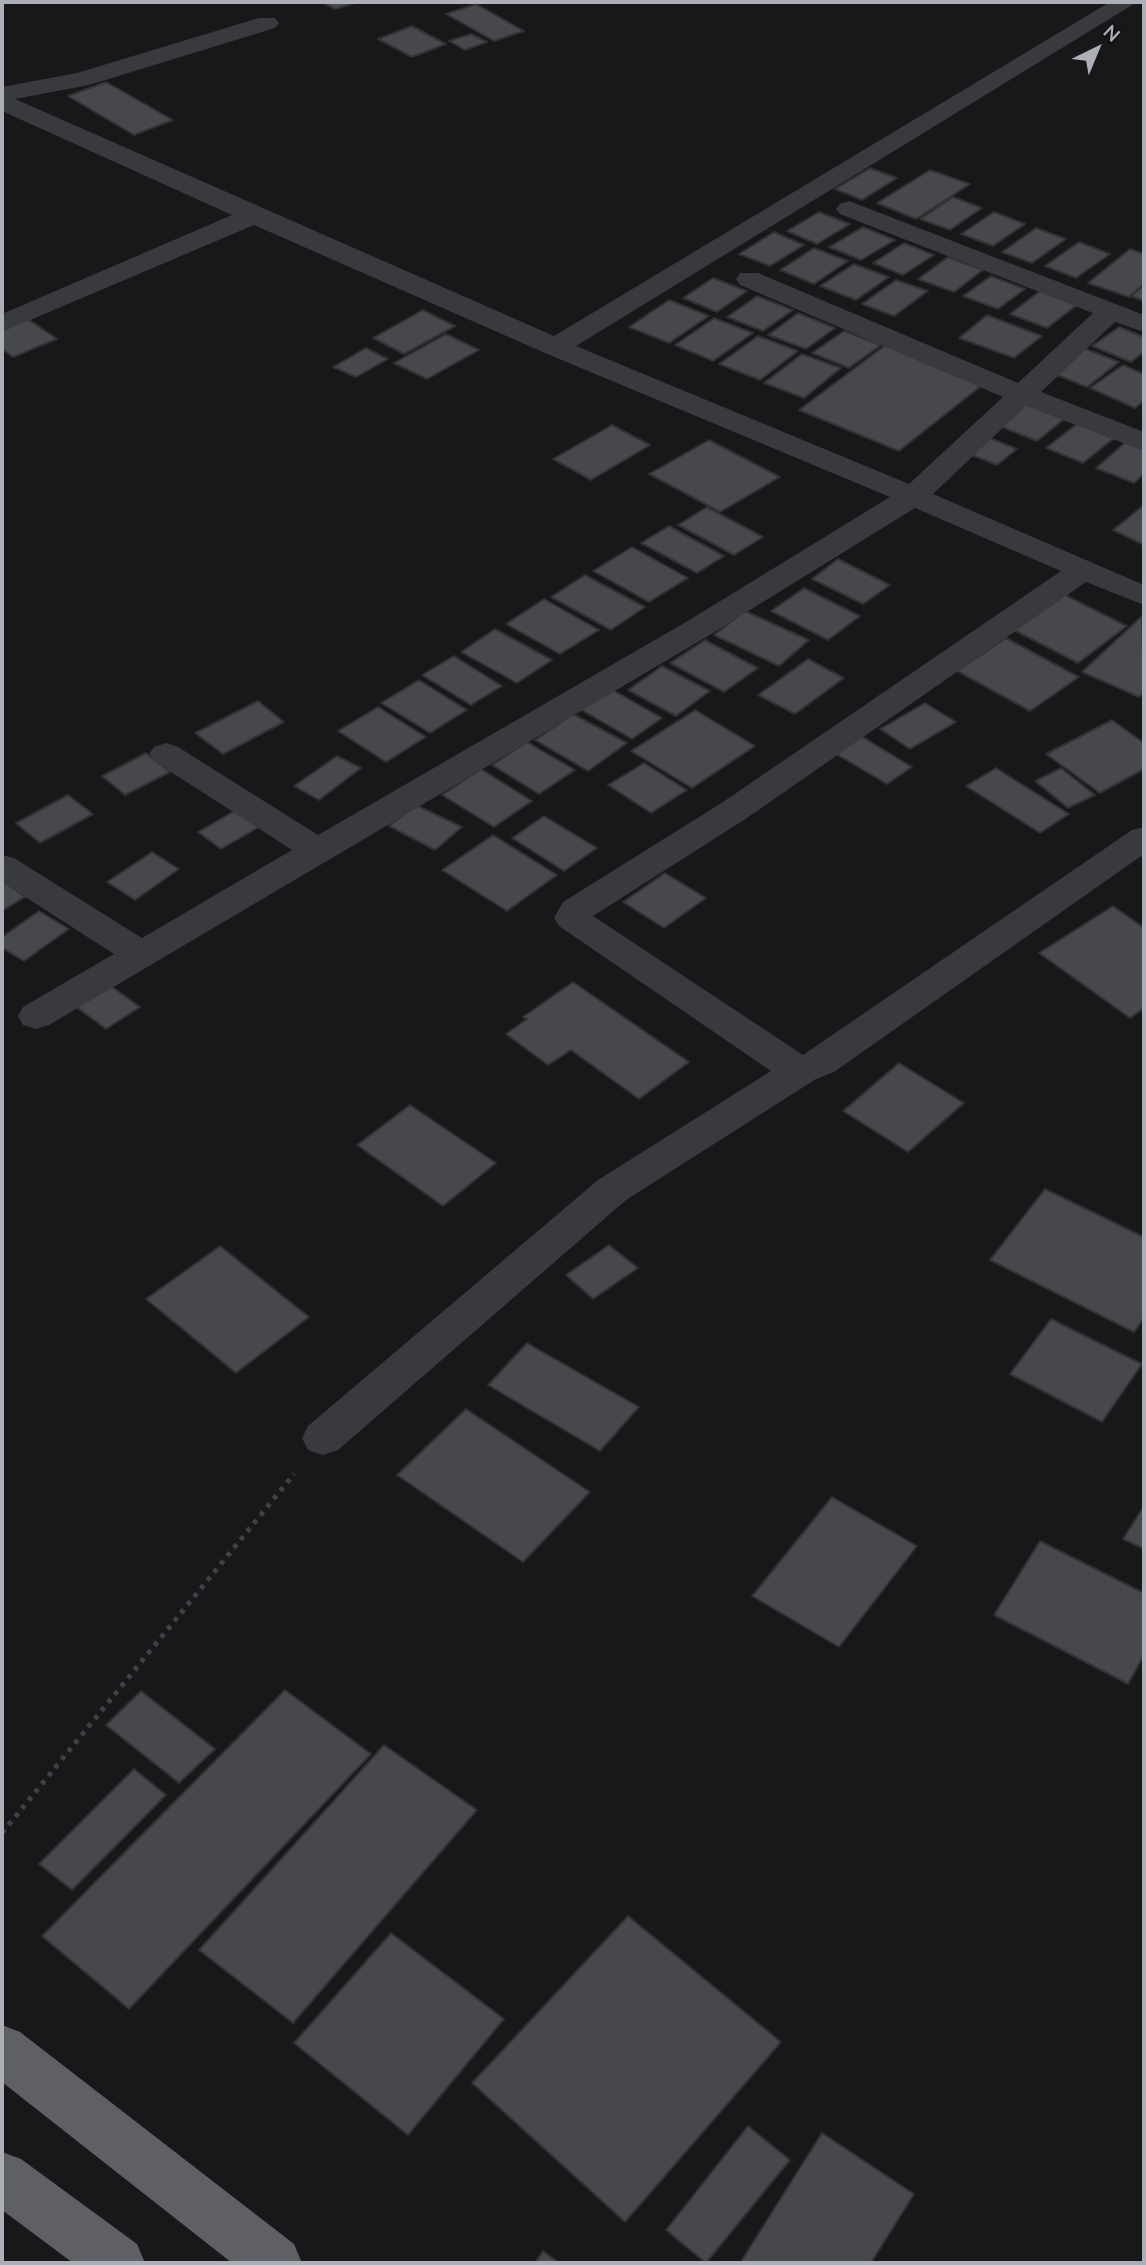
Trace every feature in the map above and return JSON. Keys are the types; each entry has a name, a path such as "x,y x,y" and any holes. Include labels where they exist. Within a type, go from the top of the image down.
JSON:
{"highway":[{"path":"2,2050 275,2263"},
{"path":"2,2178 102,2258"}],"street":[{"path":"555,347 1126,2"},
{"path":"2,94 124,69 267,23"},
{"path":"2,102 555,347 913,496 1144,596"},
{"path":"849,209 1144,324"},
{"path":"2,324 254,215"},
{"path":"749,279 1020,394 1144,442"},
{"path":"36,1016 697,629 913,496 1111,311"},
{"path":"803,1069 786,1063 584,927 572,918 576,910 735,810 1083,570"},
{"path":"166,754 318,851"},
{"path":"323,1438 612,1190 803,1069 821,1063 952,968 1144,838"},
{"path":"2,866 141,954"}],"path":[{"path":"2,1833 323,1438"}],"building":[{"path":"322,2 358,2 335,9"},
{"path":"476,4 524,31 494,41 446,14"},
{"path":"412,26 446,44 412,57 378,39"},
{"path":"471,34 487,42 465,50 449,41"},
{"path":"106,82 173,120 134,135 68,96"},
{"path":"870,168 897,178 862,200 835,189"},
{"path":"930,170 970,184 916,219 877,203"},
{"path":"953,197 982,208 950,230 920,219"},
{"path":"819,212 850,224 817,244 787,231"},
{"path":"994,212 1025,224 993,246 961,234"},
{"path":"863,227 895,240 861,260 829,247"},
{"path":"1036,228 1066,239 1032,263 1002,252"},
{"path":"774,232 804,245 770,266 739,254"},
{"path":"1079,242 1110,254 1076,278 1045,266"},
{"path":"904,243 934,255 903,275 873,263"},
{"path":"814,248 848,261 814,284 780,270"},
{"path":"1130,249 1144,254 1144,284 1129,297 1088,283"},
{"path":"948,257 983,270 954,292 918,279"},
{"path":"854,264 889,277 856,300 820,286"},
{"path":"991,276 1025,289 998,309 963,296"},
{"path":"713,278 747,291 717,312 683,298"},
{"path":"896,280 928,291 894,316 862,304"},
{"path":"1144,285 1144,301 1131,296"},
{"path":"1040,291 1077,305 1047,328 1010,314"},
{"path":"757,296 793,310 763,331 727,317"},
{"path":"669,300 709,316 669,343 629,327"},
{"path":"423,310 455,326 404,354 373,338"},
{"path":"798,313 835,328 806,349 768,335"},
{"path":"987,315 1042,336 1014,358 959,338"},
{"path":"714,318 753,333 713,361 675,345"},
{"path":"28,319 57,339 13,357 2,349 2,329"},
{"path":"1119,327 1144,337 1144,352 1131,362 1092,346"},
{"path":"844,331 881,345 849,368 812,353"},
{"path":"446,334 479,350 427,379 394,363"},
{"path":"758,336 798,351 760,380 719,364"},
{"path":"887,344 986,382 899,451 799,410"},
{"path":"1081,347 1119,362 1087,387 1049,372"},
{"path":"366,348 388,359 356,377 333,367"},
{"path":"802,354 841,368 804,398 764,383"},
{"path":"1123,365 1144,374 1144,401 1135,408 1090,388"},
{"path":"1027,399 1068,416 1037,441 994,424"},
{"path":"1082,420 1118,435 1083,463 1046,448"},
{"path":"612,425 650,445 591,480 553,459"},
{"path":"987,437 1017,449 997,465 967,453"},
{"path":"709,440 780,477 720,512 649,474"},
{"path":"1128,440 1144,446 1144,474 1134,483 1096,468"},
{"path":"1144,505 1144,545 1113,530"},
{"path":"707,507 763,537 734,555 678,525"},
{"path":"669,526 724,556 697,573 641,543"},
{"path":"632,547 688,578 649,602 593,571"},
{"path":"838,559 890,585 863,604 812,579"},
{"path":"585,575 645,607 611,630 551,597"},
{"path":"804,588 860,616 828,640 771,611"},
{"path":"1059,592 1127,626 1078,663 1008,627"},
{"path":"544,599 599,630 560,654 506,624"},
{"path":"745,611 809,640 779,666 714,635"},
{"path":"1142,616 1144,692 1139,697 1082,672"},
{"path":"495,629 552,660 517,683 461,652"},
{"path":"1006,638 1079,677 1030,711 957,671"},
{"path":"705,640 758,668 724,692 670,663"},
{"path":"454,656 502,686 471,705 422,675"},
{"path":"808,659 844,678 795,714 758,695"},
{"path":"662,666 710,691 676,716 628,690"},
{"path":"419,680 467,710 430,733 381,703"},
{"path":"611,689 662,718 632,739 580,709"},
{"path":"258,701 284,722 223,754 195,733"},
{"path":"925,703 956,722 910,749 880,729"},
{"path":"378,707 426,737 386,762 338,731"},
{"path":"695,710 755,746 692,788 631,751"},
{"path":"573,714 627,743 588,771 535,740"},
{"path":"1112,720 1144,743 1144,769 1100,793 1046,754"},
{"path":"856,733 912,767 887,784 831,751"},
{"path":"527,742 575,770 539,794 492,765"},
{"path":"146,753 170,772 125,795 102,776"},
{"path":"337,756 361,768 319,800 294,786"},
{"path":"644,763 687,790 651,813 608,785"},
{"path":"996,768 1069,814 1040,833 966,786"},
{"path":"1061,768 1095,795 1068,808 1035,781"},
{"path":"481,769 532,801 494,827 442,795"},
{"path":"68,795 93,814 40,843 16,823"},
{"path":"416,805 462,827 435,850 389,826"},
{"path":"236,810 259,827 221,849 198,832"},
{"path":"544,816 597,848 564,871 512,838"},
{"path":"493,835 557,875 507,911 442,870"},
{"path":"152,852 179,869 135,900 107,882"},
{"path":"665,873 706,898 664,928 623,902"},
{"path":"2,880 25,897 2,911"},
{"path":"1113,906 1144,928 1144,1008 1130,1018 1039,953"},
{"path":"39,911 69,929 24,961 2,948 2,937"},
{"path":"104,981 140,1007 106,1029 71,1003"},
{"path":"573,982 689,1062 639,1099 571,1050 548,1065 506,1034 527,1019 523,1017"},
{"path":"899,1063 964,1103 908,1152 843,1111"},
{"path":"410,1105 496,1163 443,1206 357,1145"},
{"path":"1045,1189 1144,1237 1144,1318 1134,1332 990,1260"},
{"path":"609,1245 638,1268 593,1299 566,1275"},
{"path":"220,1246 309,1317 236,1373 146,1299"},
{"path":"1051,1319 1142,1364 1102,1422 1010,1374"},
{"path":"527,1343 639,1407 600,1451 488,1385"},
{"path":"466,1409 590,1492 523,1562 397,1475"},
{"path":"832,1497 917,1546 839,1647 752,1596"},
{"path":"1144,1506 1144,1549 1123,1539"},
{"path":"1040,1541 1144,1593 1144,1655 1128,1684 994,1615"},
{"path":"285,1690 371,1754 129,2009 42,1936"},
{"path":"141,1691 215,1749 179,1783 106,1725"},
{"path":"384,1745 477,1810 293,2023 199,1950"},
{"path":"134,1769 166,1795 72,1890 39,1864"},
{"path":"628,1916 781,2042 625,2222 472,2083"},
{"path":"391,1933 504,2019 408,2135 294,2043"},
{"path":"748,2126 790,2160 706,2263 666,2230"},
{"path":"822,2133 914,2194 871,2263 740,2263"},
{"path":"543,2251 559,2263 535,2263"}]}
